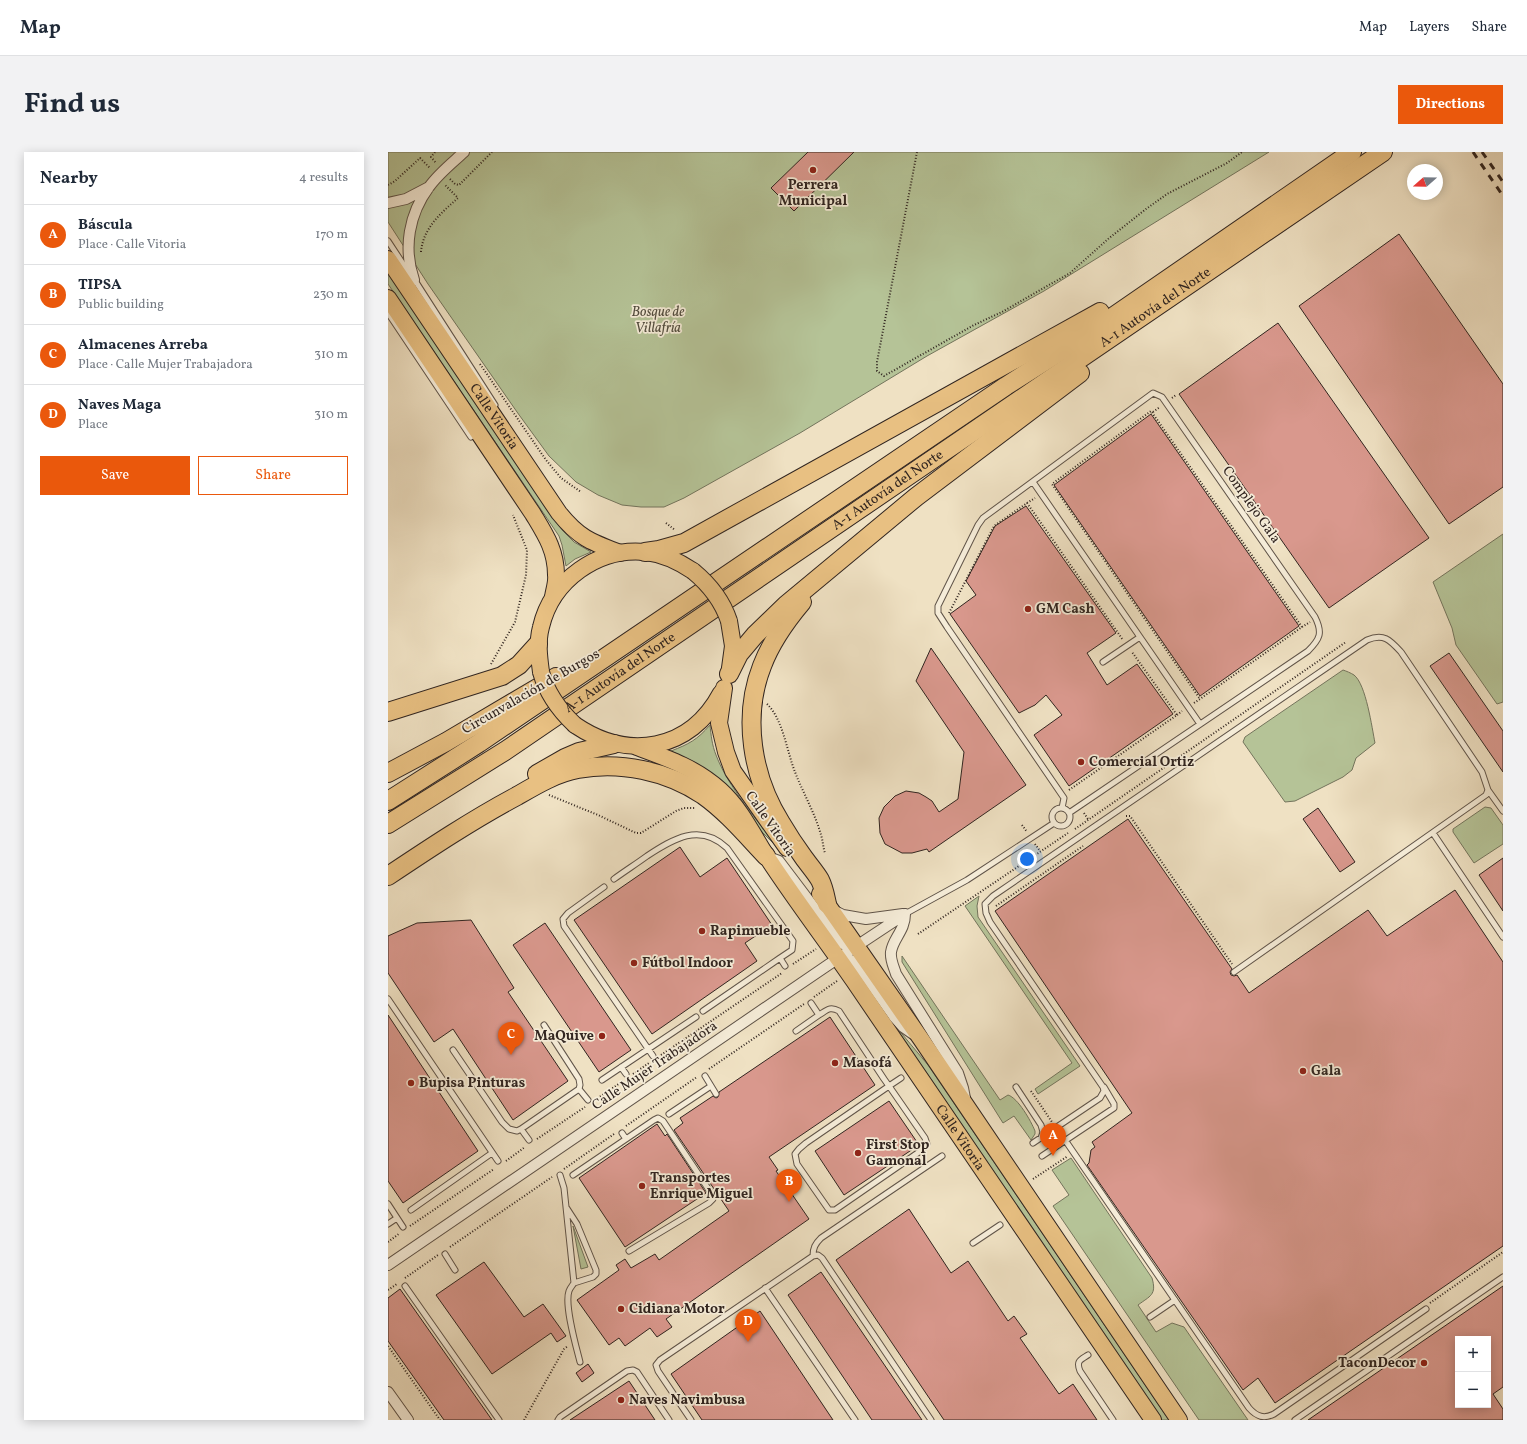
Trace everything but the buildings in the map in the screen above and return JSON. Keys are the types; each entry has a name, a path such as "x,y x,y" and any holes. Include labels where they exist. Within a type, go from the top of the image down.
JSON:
{"highway":[{"name":"A-1 Autovía del Norte","path":"388,801 479,743 1006,386 1088,334 1352,152"},
{"name":"A-1 Autovía del Norte","path":"388,824 505,751 1383,152"},
{"path":"645,552 684,543 1123,300 1196,253 1229,236"},
{"path":"829,906 820,880 794,844 775,814 762,784 754,752 752,732 754,698 761,668 778,634 802,603 874,532 916,497 1092,364 1247,256 1260,236"},
{"name":"Calle Vitoria","path":"388,258 559,513 572,528 591,542 620,553 645,552 667,557 680,562 693,571 715,593 729,621 733,646 719,723 726,752 733,771 921,1039 1179,1420"},
{"name":"Calle Vitoria","path":"388,298 518,494 533,514 551,546 556,576 554,596"},
{"path":"620,553 601,558 586,565 566,580 547,608 541,626 538,644 541,672 547,689 554,703 563,714 575,725 593,737 614,744 637,747 671,740 685,733 701,721 713,708 739,654 761,628 916,497"},
{"name":"Circunvalación de Burgos","path":"388,773 446,742 567,670 673,611"},
{"path":"388,712 502,676 519,665 538,644"},
{"path":"436,844 496,800 559,761 579,752 614,744"},
{"name":"Calle Vitoria","path":"637,747 681,764 699,774 722,792 751,830 766,856 838,958 1153,1420"},
{"path":"388,876 436,844 502,804 555,776 578,769 615,767 657,773 678,781 702,795 718,807 766,856"}],"street":[{"path":"414,280 408,258 409,236 411,225 418,207 429,187 464,152"},
{"path":"388,203 406,199 429,187"},
{"name":"Calle Vitoria","path":"766,856 779,861 841,943 847,946 857,946"},
{"path":"829,906 843,915 866,919 905,914 905,923 891,953 896,974 958,1073 963,1088 966,1106"},
{"name":"Calle Mujer Trabajadora","path":"388,1265 838,958 905,914"},
{"path":"838,958 851,960 857,964 903,1027 921,1039"},
{"path":"388,1392 408,1420"}],"lane":[{"path":"388,241 488,391 499,411 504,432"},
{"path":"388,313 473,438"},
{"name":"Complejo Gala","path":"1062,808 1064,798 938,613 938,606 978,525 983,518 1153,393 1162,397 1315,617 1320,635 1316,643 1308,651 1069,813"},
{"path":"492,464 518,494"},
{"path":"1033,482 1200,724"},
{"path":"1103,662 1140,637"},
{"path":"1042,1156 1114,1108 1114,1104 990,922 985,909 985,904 988,899 1367,640 1375,637 1383,637 1392,641 1401,652 1482,772 1488,790 1503,811"},
{"path":"1234,972 1479,802 1486,795 1488,790"},
{"path":"1062,808 1069,813 1070,821 1066,826 1060,826 1054,823 1052,818 1054,812 1062,808"},
{"path":"905,914 968,880 1054,823"},
{"path":"1433,833 1503,937"},
{"path":"614,879 664,845 678,838 698,834 719,840 727,848 793,941 792,950 702,1011"},
{"path":"604,887 568,913 563,919 564,926 654,1058"},
{"path":"780,958 786,968"},
{"path":"388,999 499,1163"},
{"path":"811,1003 819,1015"},
{"path":"796,1031 830,1008 834,1008 839,1011 889,1086 925,1138 927,1144 922,1150 835,1210 829,1210 797,1164 795,1154 806,1143 889,1086 901,1078"},
{"path":"602,1080 696,1017"},
{"path":"544,1025 579,1079 579,1089 588,1100"},
{"path":"453,1050 509,1130 517,1131 521,1129 579,1089"},
{"path":"621,1067 626,1074"},
{"path":"704,1076 716,1094"},
{"path":"669,1114 711,1086"},
{"path":"1016,1087 1041,1125 1043,1132 1041,1138"},
{"path":"1033,1143 1100,1098 1104,1091 1103,1087"},
{"path":"573,1175 654,1120 658,1118 663,1121 713,1196 713,1199 629,1251"},
{"path":"521,1129 529,1140"},
{"path":"622,1133 626,1139"},
{"path":"1065,1140 1249,1408 1260,1416 1266,1417 1274,1414 1426,1309"},
{"path":"411,1210 492,1153"},
{"path":"813,1256 813,1248 822,1238 942,1156"},
{"path":"560,1175 564,1188 574,1283"},
{"path":"388,1204 403,1227"},
{"path":"566,1207 577,1224 596,1270 596,1274 593,1277 574,1283 569,1290 568,1297 570,1318 580,1362"},
{"path":"388,1224 397,1218"},
{"path":"973,1243 1000,1225"},
{"path":"445,1254 455,1270"},
{"path":"691,1420 658,1371 656,1365 660,1360 765,1288 813,1256 818,1255 822,1258 931,1420"},
{"path":"1294,1420 1503,1277"},
{"path":"405,1286 499,1420"},
{"path":"765,1288 855,1420"},
{"path":"1150,1317 1175,1300"},
{"path":"1088,1355 1078,1362 1080,1371 1113,1420"},
{"path":"558,1420 560,1417 627,1371 633,1370 637,1372 669,1420"}],"path":[{"path":"435,152 432,158 439,166"},
{"path":"448,178 459,186 492,152"},
{"path":"917,152 877,362 877,372 884,376 974,325 1002,312 1070,274 1108,239 1167,194 1227,163 1242,152"},
{"path":"388,185 395,181 420,158 433,171"},
{"path":"421,253 426,234 432,223 458,198 443,182"},
{"path":"480,364 546,460 561,478 581,492"},
{"path":"1151,411 1302,627 1200,699 1052,485 1052,483 1151,411"},
{"path":"949,616 948,614 994,526 1027,503 1177,715 1069,790"},
{"path":"492,668 491,664 514,622 526,575 527,550 513,515"},
{"path":"918,934 1072,831 1079,824 1346,642"},
{"path":"754,698 763,700 771,707 779,724 794,772 808,799 821,835 825,853"},
{"path":"547,794 598,815 636,833 641,833 684,808 697,808"},
{"path":"1120,820 1130,816 1233,966"},
{"path":"992,909 1088,842"},
{"path":"793,965 816,949"},
{"path":"654,1058 786,968"},
{"path":"499,1163 650,1063"},
{"path":"1031,1092 1056,1128"},
{"path":"1033,1179 1074,1152"},
{"path":"388,1242 494,1169"},
{"path":"1426,1309 1429,1304 1503,1252"},
{"path":"524,1420 564,1349 576,1344"},
{"path":"388,1346 440,1420"}],"green space":[{"name":"Bosque de Villafría","path":"388,152 1269,152 1044,291 927,356 800,433 684,498 664,507 641,507 622,505 598,495 576,482 549,456 517,412 428,284 388,222"},
{"path":"388,272 562,530 574,542 591,552 575,559 566,566 559,536 388,284"},
{"path":"1503,534 1503,702 1497,704 1456,645 1452,628 1433,582"},
{"path":"1343,670 1354,675 1362,687 1368,707 1375,743 1356,758 1352,770 1343,777 1295,801 1285,802 1243,742 1245,737"},
{"path":"710,725 712,740 721,767 744,804 779,849 710,773 696,763 671,751 692,741"},
{"path":"1485,807 1491,808 1503,825 1503,844 1474,863 1453,832 1453,829"},
{"path":"979,896 977,906 978,917 1080,1066 1038,1094 1035,1089 1072,1063 965,906"},
{"path":"902,956 1000,1100 1008,1095 1016,1100 1024,1110 1035,1131 1035,1134 1031,1140 1014,1116 1003,1123 902,962"},
{"path":"892,1022 928,1065 1169,1420 1162,1420"},
{"path":"1071,1158 1152,1278 1154,1288 1153,1292 1138,1305 1156,1332 1172,1323 1184,1327 1248,1420 1199,1420 1053,1206 1069,1195 1052,1170"},
{"path":"573,1226 588,1267 581,1269"}],"railway":[{"path":"1473,152 1503,196"},
{"path":"1482,152 1503,182"}],"place":[{"name":"Perrera Municipal","path":"813,170"},
{"name":"GM Cash","path":"1028,609"},
{"name":"Comercial Ortiz","path":"1081,762"},
{"name":"Rapimueble","path":"702,931"},
{"name":"Fútbol Indoor","path":"634,963"},
{"name":"MaQuive","path":"602,1036"},
{"name":"Almacenes Arreba","path":"511,1055"},
{"name":"Masofá","path":"835,1063"},
{"name":"Gala","path":"1303,1071"},
{"name":"Bupisa Pinturas","path":"411,1083"},
{"name":"First Stop Gamonal","path":"858,1153"},
{"name":"Báscula","path":"1053,1156"},
{"name":"Transportes Enrique Miguel","path":"642,1186"},
{"name":"TIPSA","path":"789,1202"},
{"name":"Cidiana Motor","path":"621,1309"},
{"name":"Naves Maga","path":"748,1342"},
{"name":"TaconDecor","path":"1424,1363"},
{"name":"Naves Navimbusa","path":"621,1400"}]}
